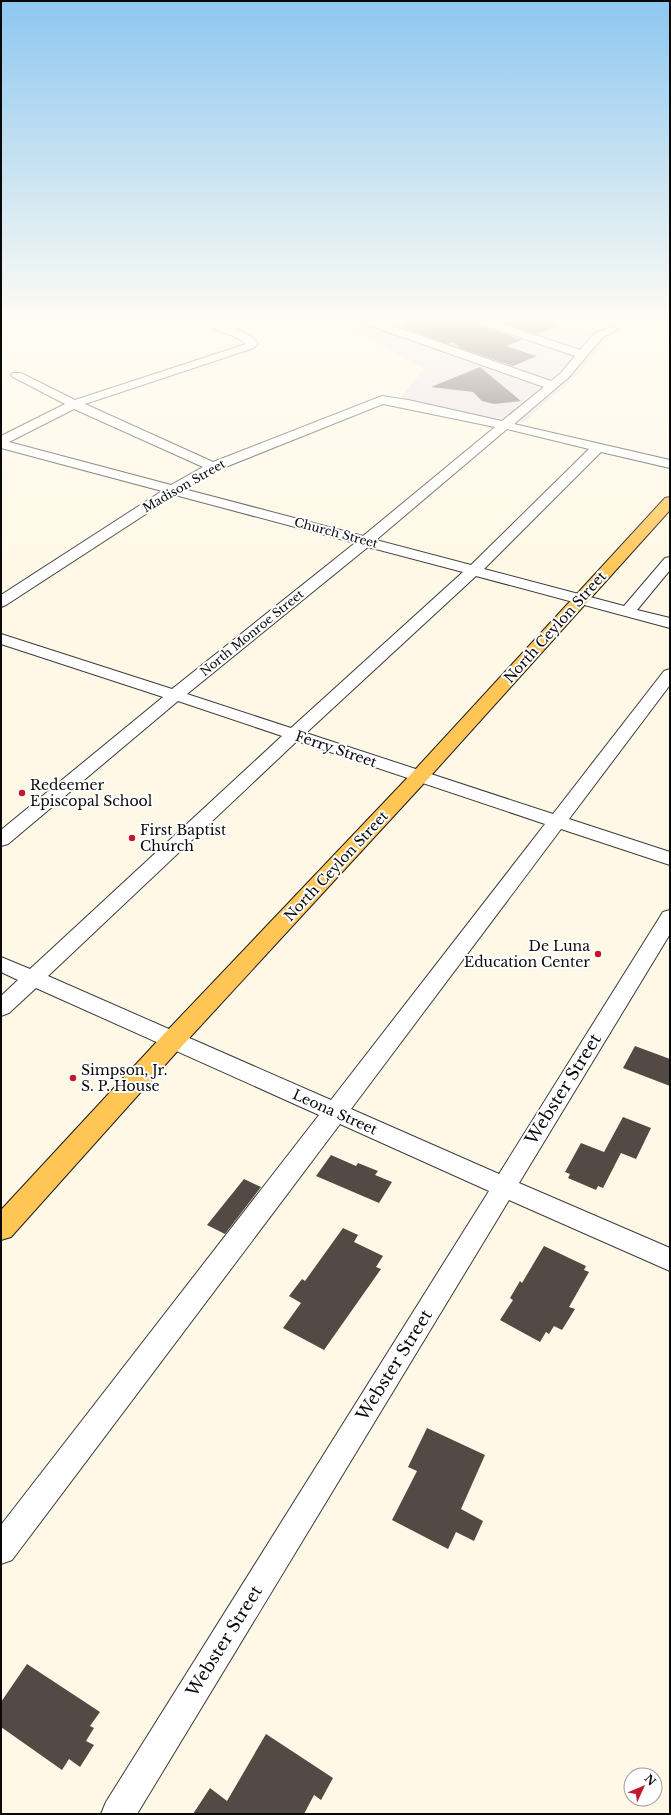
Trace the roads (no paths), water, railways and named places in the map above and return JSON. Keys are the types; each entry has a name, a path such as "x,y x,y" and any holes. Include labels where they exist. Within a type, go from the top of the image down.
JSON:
{"main road":[{"name":"North Ceylon Street","path":"1,1229 173,1040 419,777 670,502"}],"street":[{"path":"1,442 74,404 213,467"},
{"name":"Madison Street","path":"1,602 174,489 213,467 373,404"},
{"name":"Madison Street","path":"406,404 504,426"},
{"name":"North Monroe Street","path":"1,840 175,695 366,541 530,404"},
{"path":"504,426 670,464"},
{"name":"Church Street","path":"1,442 670,623"},
{"path":"1,1008 293,735 474,570 598,448"},
{"path":"628,612 670,561"},
{"name":"Ferry Street","path":"1,639 175,695 670,860"},
{"path":"1,1549 670,674"},
{"name":"Webster Street","path":"118,1814 670,917"},
{"name":"Leona Street","path":"1,964 670,1260"}],"place":[{"name":"Redeemer Episcopal School","path":"22,793"},
{"name":"First Baptist Church","path":"132,838"},
{"name":"De Luna Education Center","path":"598,954"},
{"name":"Simpson, Jr. S. P. House","path":"73,1078"}]}
